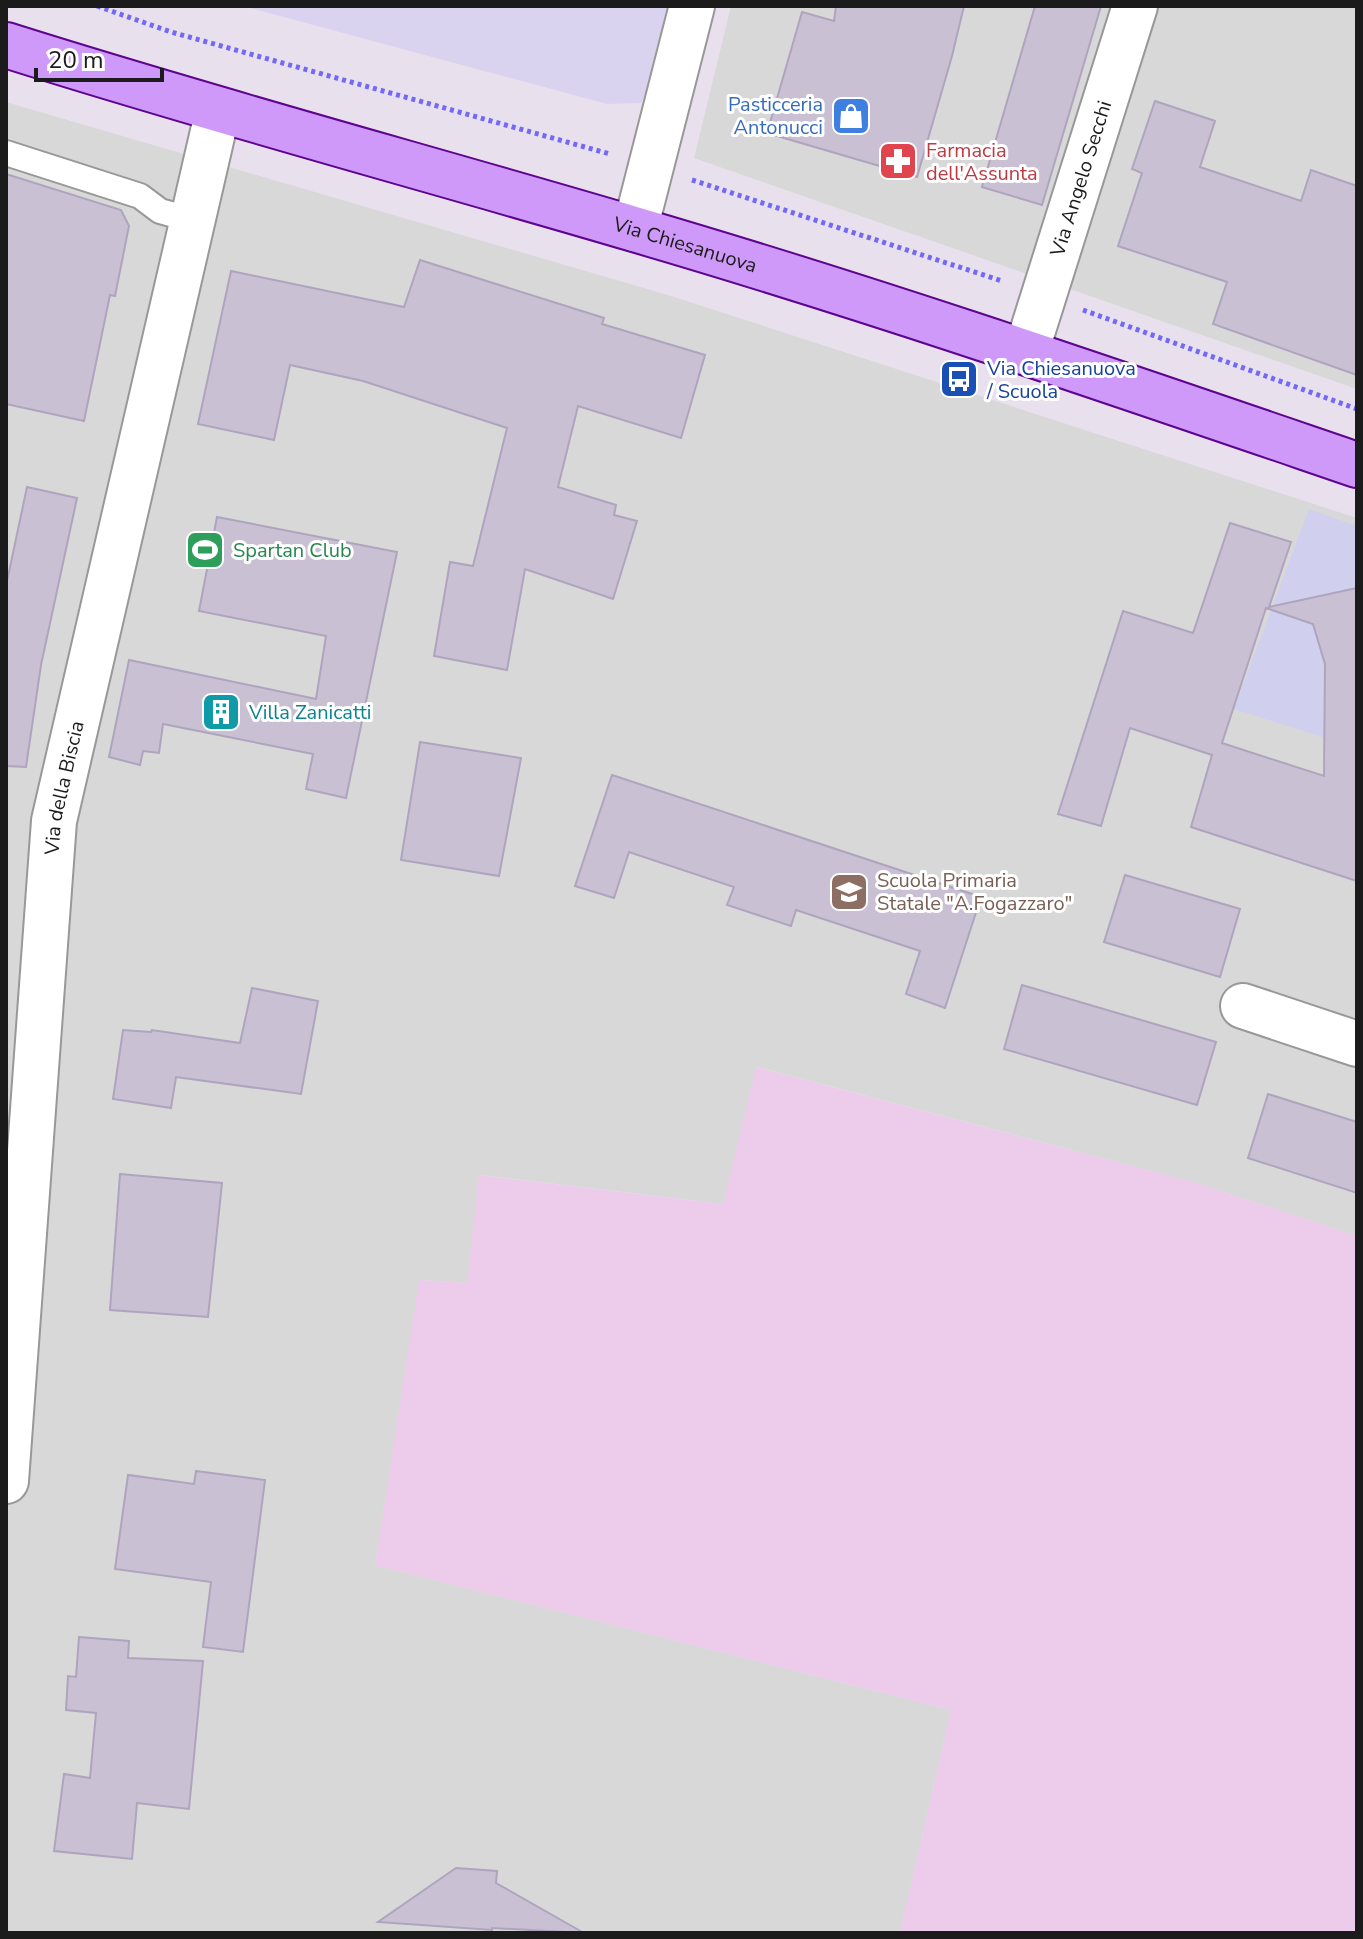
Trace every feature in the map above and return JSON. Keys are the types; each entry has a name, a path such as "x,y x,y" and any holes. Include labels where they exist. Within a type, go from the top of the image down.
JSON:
{"main road":[{"name":"Via Chiesanuova","path":"6,45 218,110 635,229 1026,352 1356,467"}],"street":[{"path":"635,229 692,6"},
{"name":"Via Angelo Secchi","path":"1026,352 1135,6"},
{"name":"Via della Biscia","path":"6,1481 54,821 218,110"},
{"path":"1243,1006 1357,1044"}],"lane":[{"path":"6,153 140,196 160,211 192,220"}],"path":[{"path":"97,6 171,32 601,151"},
{"path":"692,180 1003,281"},
{"path":"1083,309 1357,409"}],"shaded area":[{"path":"243,6 674,6 658,71 641,103 607,104"},
{"path":"731,6 1357,6 1357,389 694,158"},
{"path":"6,102 668,295 1357,518 1357,1236 1193,1182 757,1067 724,1204 480,1175 467,1283 420,1280 375,1565 951,1710 900,1933 6,1933"},
{"path":"1309,509 1357,526 1357,748 1234,709"},
{"path":"756,1067 1193,1182 1357,1236 1357,1933 900,1933 951,1710 375,1565 419,1280 467,1283 479,1175 723,1204"}],"building":[{"path":"836,6 964,6 917,177 767,133 802,12 834,21"},
{"path":"1035,6 1101,6 1042,205 982,187"},
{"path":"1155,101 1215,121 1200,167 1301,201 1311,170 1357,186 1357,375 1213,324 1227,282 1118,246 1142,173 1132,169"},
{"path":"6,174 121,210 129,226 115,296 110,295 84,421 6,404"},
{"path":"420,260 604,318 602,324 705,355 681,438 578,406 558,487 616,505 614,515 637,521 613,599 525,569 507,670 434,656 450,562 473,566 507,428 363,381 290,365 274,440 198,424 231,271 404,307"},
{"path":"27,487 77,498 41,665 26,767 6,766 6,586"},
{"path":"217,517 397,552 346,798 306,789 313,754 163,724 159,753 143,751 140,765 109,757 129,660 316,699 326,636 199,611"},
{"path":"1230,523 1291,542 1269,607 1357,588 1357,881 1191,827 1212,755 1130,728 1101,826 1058,814 1123,611 1193,633","holes":["1266,608 1313,624 1325,664 1324,776 1222,743"]},
{"path":"420,742 521,758 499,876 401,860"},
{"name":"Scuola Primaria Statale \"A.Fogazzaro\"","path":"612,775 981,897 945,1008 906,994 920,951 796,910 791,926 727,905 734,887 629,852 614,898 575,886"},
{"path":"1125,875 1240,909 1220,977 1104,942"},
{"path":"1022,985 1216,1042 1197,1105 1004,1049"},
{"path":"252,988 318,1001 301,1094 176,1077 171,1108 113,1099 123,1030 152,1030 240,1043"},
{"path":"1268,1094 1357,1122 1357,1193 1248,1158"},
{"path":"120,1174 222,1183 208,1317 110,1310"},
{"path":"196,1471 265,1480 243,1652 203,1647 211,1582 115,1569 128,1475 194,1484"},
{"path":"79,1637 129,1641 128,1658 203,1661 189,1809 137,1803 132,1859 54,1851 64,1774 90,1778 96,1713 66,1710 68,1676 76,1677"},
{"path":"456,1868 497,1871 496,1883 584,1933 378,1922"}],"place":[{"name":"Pasticceria Antonucci","path":"851,116"},
{"name":"Farmacia dell'Assunta","path":"898,161"},
{"name":"Via Chiesanuova / Scuola","path":"959,379"},
{"name":"Spartan Club","path":"205,550"},
{"name":"Villa Zanicatti","path":"221,712"},
{"name":"Scuola Primaria Statale \"A.Fogazzaro\"","path":"849,892"}]}
